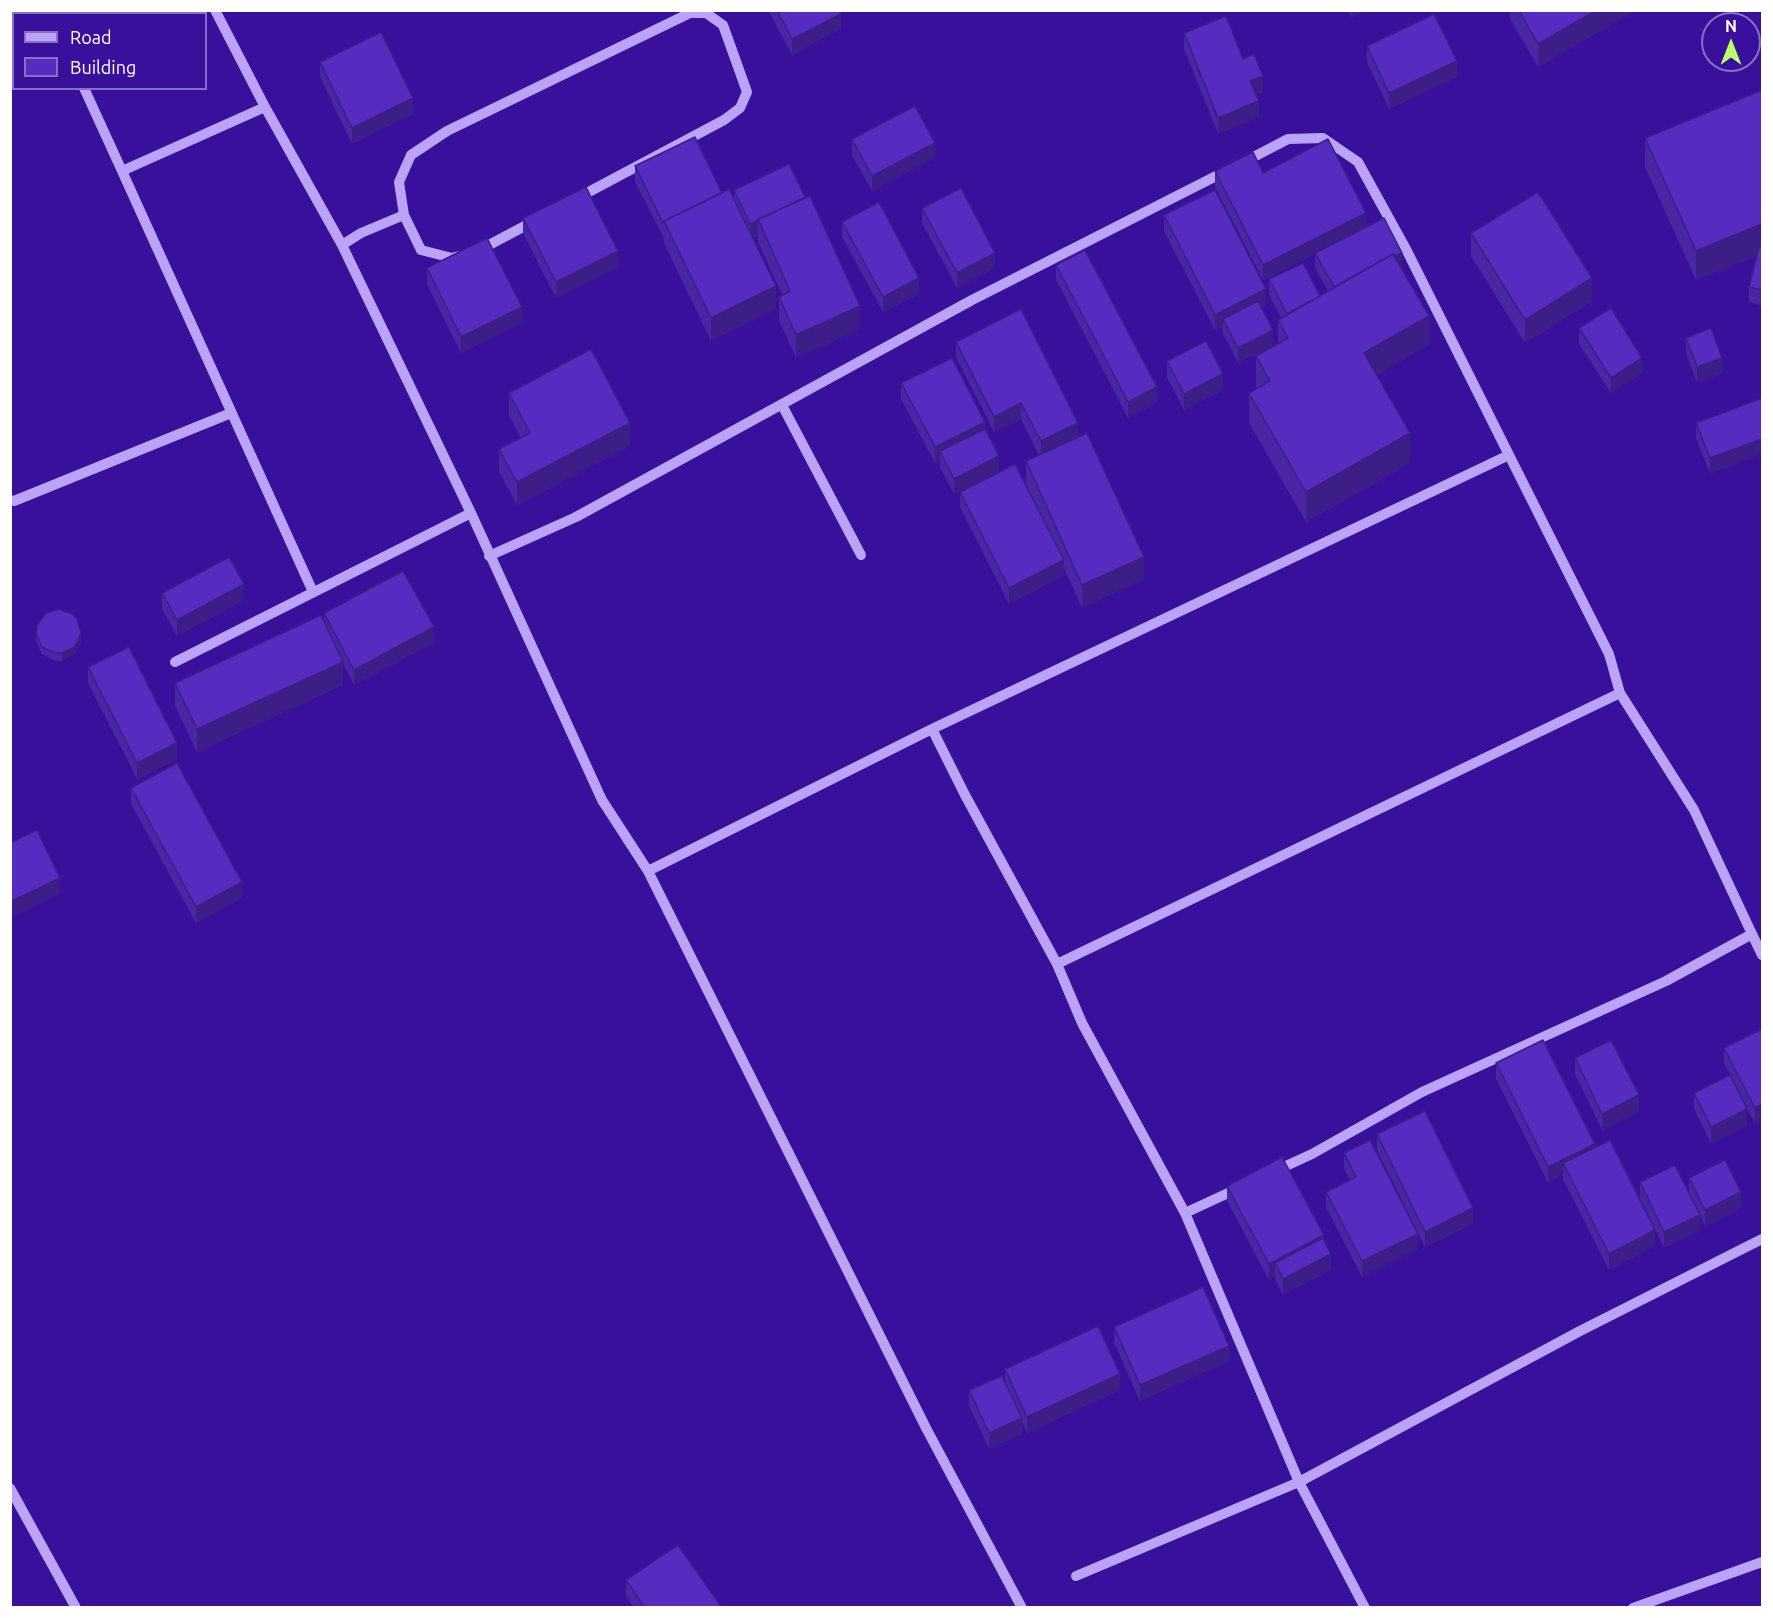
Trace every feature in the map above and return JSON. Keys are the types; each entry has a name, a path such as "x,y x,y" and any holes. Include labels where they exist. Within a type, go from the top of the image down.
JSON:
{"street":[{"path":"215,10 265,107 342,245 471,513 603,800 648,871 926,1428 1022,1608"},
{"path":"690,13 706,13 723,25 747,92 740,108 724,120 474,253 452,258 421,250 404,215 399,182 411,155 447,131 690,13"},
{"path":"85,90 313,592"},
{"path":"122,171 265,107"},
{"path":"489,556 576,517 972,300 1288,139 1323,138 1358,162 1407,251 1609,654 1620,693 1694,810 1762,955"},
{"path":"342,245 361,233 404,215"},
{"path":"782,405 861,555"},
{"path":"10,500 14,501 231,413"},
{"path":"648,871 932,729 1509,455"},
{"path":"176,662 471,513"},
{"path":"1057,964 1620,693"},
{"path":"932,729 965,795 1057,964 1082,1023 1185,1213 1299,1482 1365,1608"},
{"path":"1270,1173 1312,1154 1422,1092 1666,981 1752,934"},
{"path":"1185,1213 1249,1183"},
{"path":"1076,1576 1299,1482 1580,1331 1762,1239"},
{"path":"10,1488 76,1608"},
{"path":"1633,1608 1762,1562"}],"building":[{"path":"91,10 175,10 176,12 92,12"},
{"path":"777,10 839,10 841,14 792,39"},
{"path":"1519,10 1597,10 1538,44"},
{"path":"1434,14 1457,61 1389,93 1367,46"},
{"path":"1226,16 1243,59 1254,54 1263,76 1250,81 1259,101 1218,118 1184,33"},
{"path":"381,32 413,98 352,128 320,62"},
{"path":"1762,90 1762,224 1696,251 1645,138"},
{"path":"915,106 935,143 872,176 852,139"},
{"path":"695,137 722,193 663,223 635,166"},
{"path":"1328,139 1366,213 1263,265 1215,171 1253,152 1263,173"},
{"path":"789,164 805,197 750,224 734,190"},
{"path":"586,187 618,251 556,282 523,218"},
{"path":"961,188 995,253 957,273 922,208"},
{"path":"729,189 776,286 711,318 664,221"},
{"path":"1215,190 1266,289 1215,315 1164,215"},
{"path":"1538,192 1592,278 1525,320 1471,233"},
{"path":"810,196 860,306 796,335 779,297 790,291 758,219"},
{"path":"879,202 919,278 883,297 842,222"},
{"path":"1384,218 1402,253 1395,256 1393,254 1334,287 1315,253"},
{"path":"487,238 522,307 461,337 427,268"},
{"path":"1759,247 1762,247 1762,290 1749,287"},
{"path":"1085,250 1157,387 1128,402 1056,265"},
{"path":"1393,254 1429,316 1364,353 1410,433 1306,492 1249,393 1270,381 1256,356 1288,338 1278,320"},
{"path":"1303,263 1320,296 1287,314 1269,279"},
{"path":"1258,301 1273,330 1238,348 1223,319"},
{"path":"1611,308 1642,358 1611,378 1579,328"},
{"path":"1021,309 1078,423 1041,441 1021,403 994,417 956,342"},
{"path":"1711,328 1722,358 1697,367 1686,338"},
{"path":"1206,341 1223,374 1184,394 1167,361"},
{"path":"591,349 630,423 517,482 499,449 530,433 509,393"},
{"path":"952,358 985,422 935,447 901,383"},
{"path":"1762,398 1762,439 1710,458 1696,423"},
{"path":"985,429 999,456 954,479 940,451"},
{"path":"1087,433 1144,557 1082,585 1026,461"},
{"path":"1015,464 1064,560 1009,588 960,492"},
{"path":"229,557 244,584 177,620 162,593"},
{"path":"403,571 434,627 354,670 324,613"},
{"path":"58,609 72,614 77,619 81,633 75,647 62,653 55,653 42,647 36,633 37,626 45,614"},
{"path":"321,615 343,662 197,729 175,683"},
{"path":"129,647 177,743 137,763 88,667"},
{"path":"177,763 242,882 196,907 131,788"},
{"path":"37,830 60,878 10,902 10,843"},
{"path":"1762,1029 1762,1104 1755,1108 1724,1048"},
{"path":"1543,1040 1595,1144 1548,1167 1496,1063"},
{"path":"1611,1040 1639,1095 1602,1114 1575,1058"},
{"path":"1730,1075 1747,1109 1711,1127 1694,1093"},
{"path":"1425,1111 1473,1208 1425,1232 1377,1134"},
{"path":"1370,1140 1418,1234 1362,1261 1326,1192 1356,1177 1344,1153"},
{"path":"1610,1140 1655,1230 1609,1254 1563,1163"},
{"path":"1282,1157 1324,1235 1269,1264 1227,1186"},
{"path":"1725,1160 1741,1192 1705,1210 1689,1178"},
{"path":"1675,1165 1700,1215 1664,1232 1640,1182"},
{"path":"1323,1238 1331,1254 1283,1279 1275,1263"},
{"path":"1203,1287 1229,1346 1140,1385 1114,1327"},
{"path":"1098,1326 1120,1374 1027,1417 1005,1369"},
{"path":"1002,1376 1022,1418 989,1433 969,1390"},
{"path":"678,1545 722,1608 645,1608 626,1580"}]}
